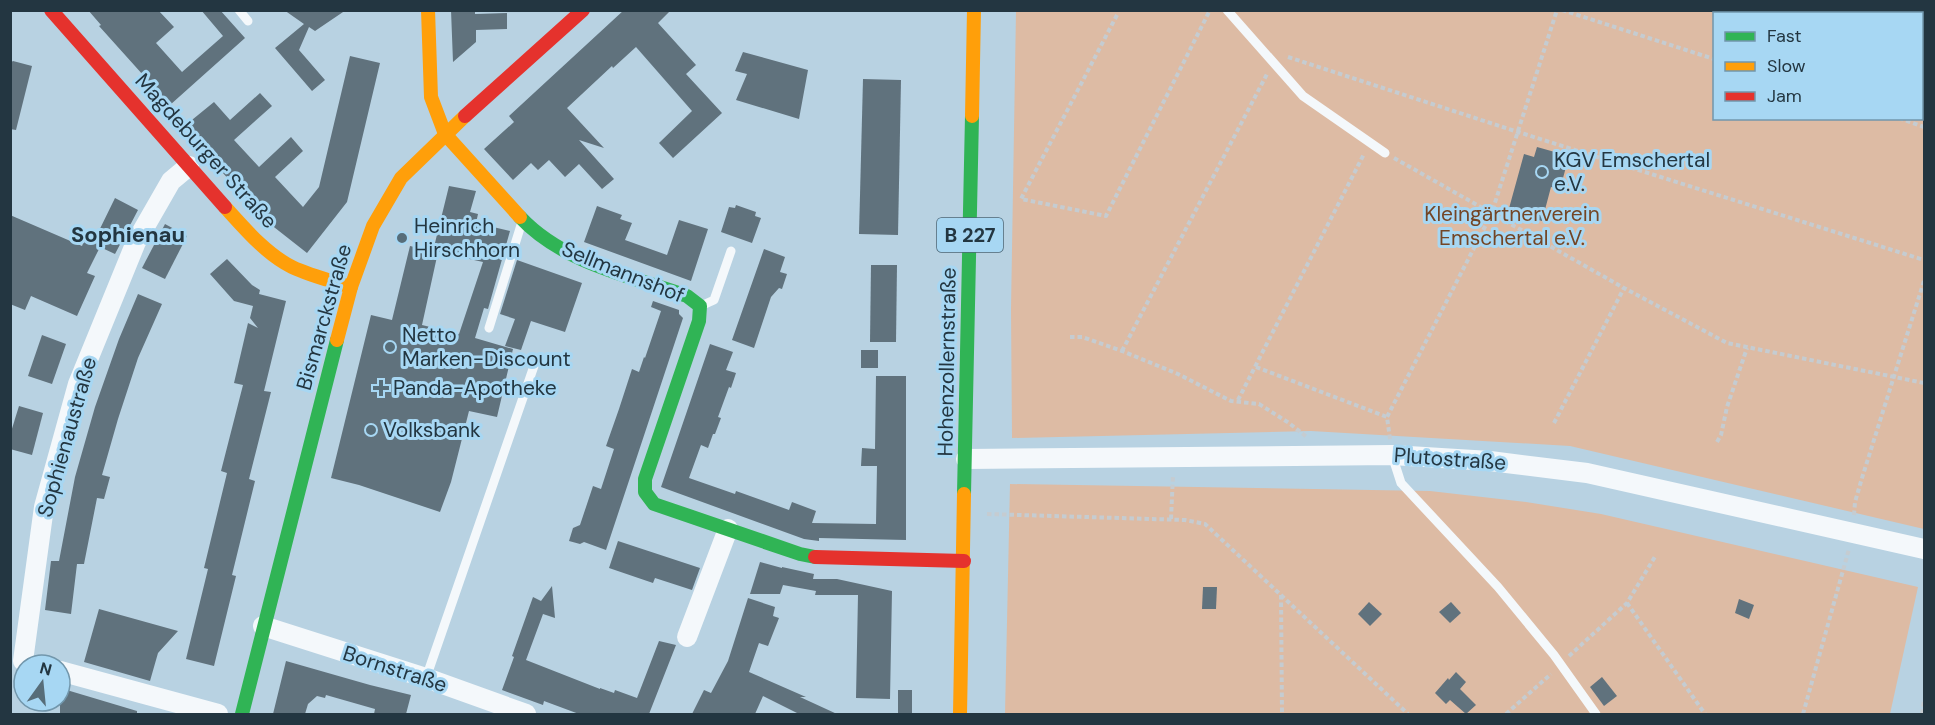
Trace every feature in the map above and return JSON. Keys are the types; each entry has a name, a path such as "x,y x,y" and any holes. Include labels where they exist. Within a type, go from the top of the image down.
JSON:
{"main road":[{"name":"Magdeburger Straße","path":"51,10 231,214 273,255 293,268 351,287"},
{"path":"428,10 431,97 445,134"},
{"name":"Bismarckstraße","path":"242,714 351,287 373,226 401,178 445,134 583,10"},
{"name":"Hohenzollernstraße","path":"960,714 974,10"},
{"name":"Sellmannshof","path":"445,134 523,220 544,239 572,255 687,296 700,306 699,321 645,479 645,492 654,504 800,554 817,557 964,561"}],"street":[{"name":"Sophienaustraße","path":"24,653 44,507 78,384 136,242 171,181 189,166"},
{"name":"Plutostraße","path":"966,459 1174,459 1392,455 1490,461 1587,472 1924,549"},
{"path":"687,637 728,529"},
{"name":"Bornstraße","path":"263,626 426,678 526,714"},
{"path":"72,674 218,714"}],"lane":[{"path":"239,10 248,21"},
{"path":"1227,10 1304,96 1385,153"},
{"path":"489,328 523,220"},
{"path":"700,306 714,300 731,251"},
{"path":"426,678 534,366"},
{"path":"1392,455 1401,483 1498,587 1561,664 1596,714"}],"path":[{"path":"1117,15 1021,199 1106,216 1210,10"},
{"path":"1392,455 1387,417 1491,215 1557,10"},
{"path":"1562,10 1713,59"},
{"path":"1122,351 1273,63 1281,55 1924,260"},
{"path":"1905,120 1924,127"},
{"path":"1238,400 1370,142"},
{"path":"1385,153 1491,215 1727,343 1924,383"},
{"path":"1803,714 1853,534 1855,502 1924,281"},
{"path":"1554,423 1624,288"},
{"path":"1070,338 1082,337 1122,351 1178,374 1231,400 1259,404 1304,433 1324,456"},
{"path":"1717,442 1747,348"},
{"path":"1256,367 1387,417"},
{"path":"1171,519 1174,459"},
{"path":"1008,515 1171,519 1205,524 1408,714"},
{"path":"1506,714 1627,603 1656,555"},
{"path":"1281,594 1282,714"},
{"path":"1627,603 1705,714"},
{"path":"1922,714 1924,701"}],"green space":[{"name":"Kleingärtnerverein Emschertal e.V.","path":"1834,10 1841,12 1713,12 1713,120 1923,120 1924,37 1924,529 1570,446 1311,431 1012,438 1011,309 1016,11"},
{"path":"1010,484 1430,491 1526,502 1601,514 1918,587 1890,714 1005,714"}],"building":[{"path":"88,10 158,10 174,27 156,43 182,72 223,36 201,10 220,10 245,38 170,105 99,26 101,25"},
{"path":"284,10 346,10 315,31 309,27 299,50 325,80 312,91 275,48 304,24"},
{"path":"451,10 475,10 475,14 507,13 507,29 476,30 476,42 453,62"},
{"path":"624,10 671,10 658,23 696,65 686,74 722,113 673,158 659,143 692,111 636,47 567,108 604,148 579,140 614,179 602,189 579,164 565,177 549,160 538,170 531,163 513,180 484,149 514,122 509,116"},
{"path":"743,52 808,70 799,119 736,100 747,74 735,71"},
{"path":"350,56 380,63 347,202 307,253 265,220 206,154 210,150 187,124 214,102 230,120 260,93 272,106 234,140 259,167 291,137 303,151 275,177 303,207 319,187"},
{"path":"13,61 32,66 16,130 10,129 10,63"},
{"path":"863,79 901,80 898,235 859,234"},
{"name":"KGV Emschertal e.V.","path":"1537,147 1569,156 1560,189 1551,187 1542,221 1508,212 1524,154 1534,157"},
{"path":"449,186 476,191 470,212 478,214 476,223 510,231 488,309 484,308 475,338 513,349 497,417 469,411 451,482 440,512 331,478 371,315 392,320 410,246 433,251","holes":["438,252 483,262 459,334 422,325"]},
{"path":"115,198 138,210 115,254 100,247 87,273 95,276 77,316 31,296 25,310 10,304 10,215 82,246 85,239 93,243"},
{"path":"736,205 756,212 755,216 761,218 752,243 721,232 729,207 735,208"},
{"path":"597,206 622,215 620,219 632,223 625,240 667,255 679,220 708,229 691,281 584,242"},
{"path":"165,224 187,236 165,279 142,268"},
{"path":"764,249 785,257 780,272 787,274 782,289 779,288 771,297 754,348 732,340"},
{"path":"227,259 252,285 260,290 259,294 286,301 264,391 271,392 249,479 255,481 232,575 236,576 214,666 186,659 208,569 204,568 227,473 221,471 243,385 234,383 248,323 258,328 250,318 253,306 234,301 210,274"},
{"path":"517,260 582,283 565,332 531,321 521,350 505,346 515,319 500,314"},
{"path":"871,265 897,265 896,342 870,342"},
{"path":"138,294 162,304 138,358 118,419 102,475 110,477 104,499 97,498 84,564 77,564 71,614 45,610 51,561 59,561 75,477 95,407"},
{"path":"653,301 679,310 683,318 606,550 584,542 580,544 569,541 573,528 580,525 593,486 601,489 614,449 606,446 632,369 639,372 661,311 651,307"},
{"path":"42,335 66,344 52,384 28,376"},
{"path":"710,344 733,352 726,370 736,373 718,417 721,418 715,434 708,448 701,445 689,478 735,494 736,491 789,510 792,502 816,511 812,523 876,524 877,466 861,466 862,448 875,449 876,376 906,376 906,540 819,538 819,541 804,539 661,487"},
{"path":"861,350 878,350 878,368 861,368"},
{"path":"19,406 43,413 32,455 10,449 10,435"},
{"path":"618,541 700,568 692,590 655,578 653,583 609,568"},
{"path":"760,562 814,574 813,579 837,579 892,591 890,699 856,698 858,595 815,595 816,591 783,585 780,594 750,594"},
{"path":"552,586 555,618 543,614 526,660 600,689 614,693 615,690 637,698 659,641 676,645 649,714 579,714 544,701 543,705 502,690 533,597 541,601"},
{"path":"1203,587 1217,587 1216,609 1202,609"},
{"path":"748,598 775,607 773,616 779,618 768,646 759,643 749,672 806,697 800,697 837,714 799,714 763,696 755,714 692,714 704,690 711,693 728,661"},
{"path":"1739,599 1754,605 1749,619 1735,613"},
{"path":"1369,602 1382,614 1370,626 1358,614"},
{"path":"1451,602 1461,613 1450,623 1439,612"},
{"path":"99,609 178,631 158,653 150,681 84,662"},
{"path":"286,661 411,695 406,714 374,714 375,709 326,695 325,698 317,696 308,704 305,714 273,714"},
{"path":"1456,672 1466,682 1460,689 1476,705 1466,714 1450,700 1446,704 1435,693"},
{"path":"1602,677 1617,696 1604,706 1590,687"},
{"path":"898,690 912,690 912,714 898,714"},
{"path":"72,692 137,711 137,714 60,714 72,713"}],"railway":[{"path":"1875,10 1880,12"}],"traffic: fast":[{"path":"964,494 972,116"},
{"path":"520,217 537,233 577,257 687,296 700,306 699,321 645,479 645,492 654,504 800,554 815,557"},
{"path":"242,714 337,340"}],"traffic: slow":[{"path":"428,10 431,97 445,134 520,217"},
{"path":"972,116 974,10"},
{"path":"337,340 351,287 373,226 401,178 465,116"},
{"path":"225,207 256,240 282,262 307,273 351,287"},
{"path":"960,714 964,494"}],"traffic: jam":[{"path":"51,10 225,207"},
{"path":"465,116 583,10"},
{"path":"815,557 964,561"}],"place":[{"name":"KGV Emschertal e.V.","path":"1542,172"},
{"name":"Heinrich Hirschhorn","path":"402,238"},
{"name":"Netto Marken-Discount","path":"390,347"},
{"name":"Panda-Apotheke","path":"381,388"},
{"name":"Volksbank","path":"371,430"}],"district":[{"name":"Sophienau","path":"128,234"}]}
